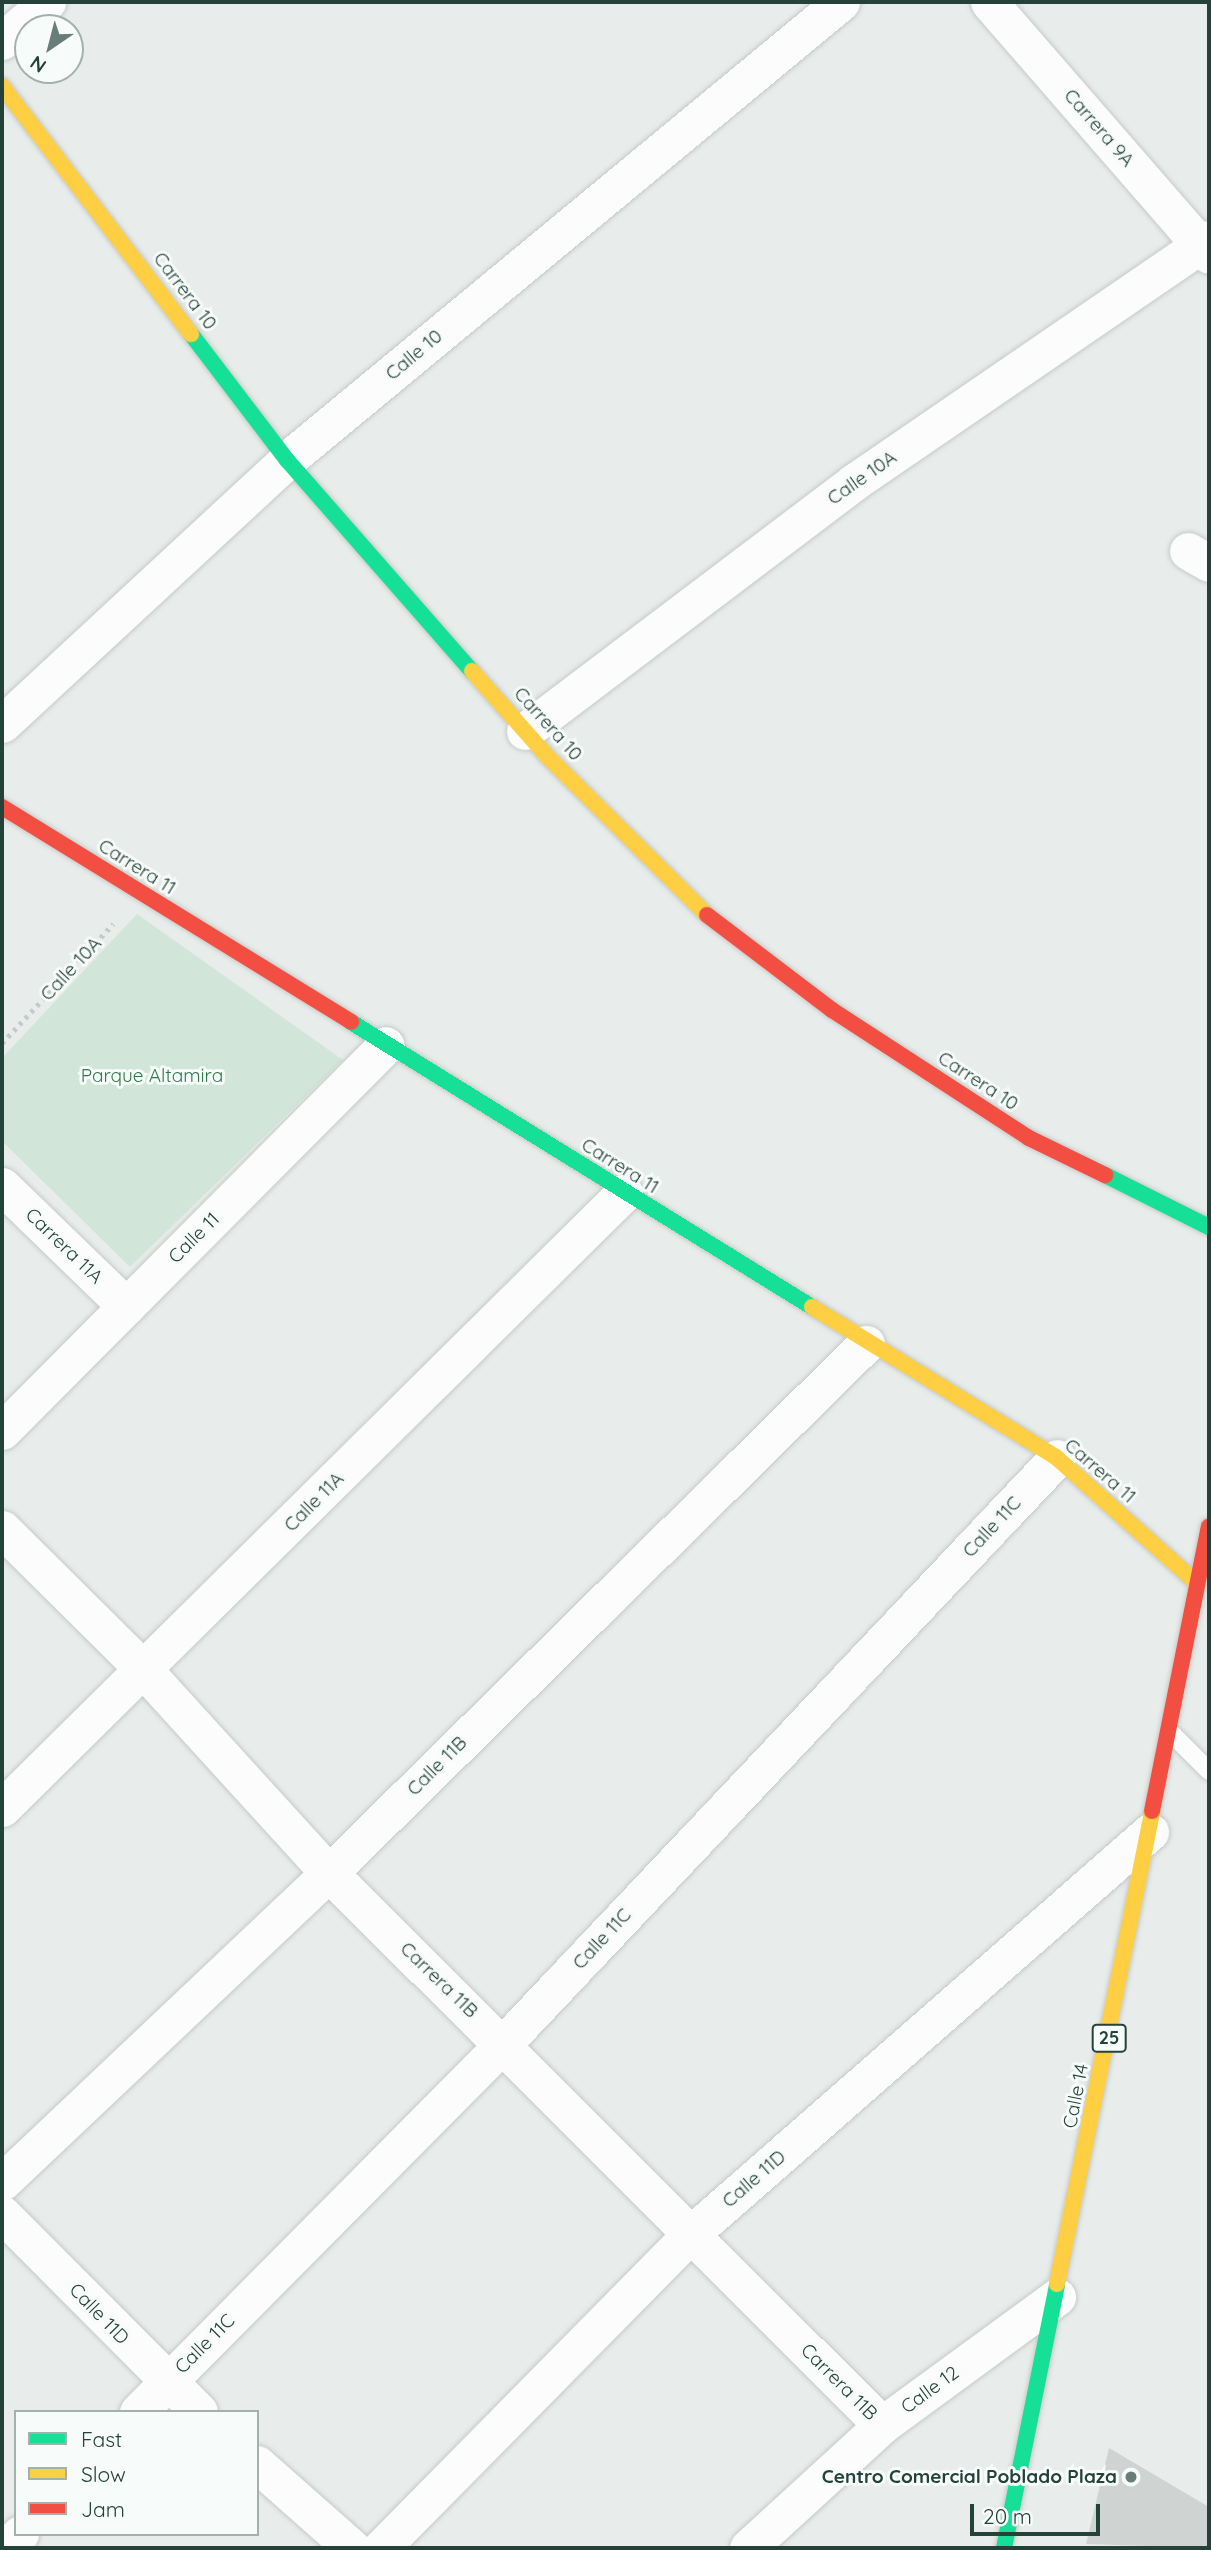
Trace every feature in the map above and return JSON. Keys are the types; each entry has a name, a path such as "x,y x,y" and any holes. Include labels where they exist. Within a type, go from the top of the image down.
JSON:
{"main road":[{"name":"Carrera 10","path":"2,86 288,460 525,731 691,902 832,1010 1028,1138 1209,1227"},
{"name":"Carrera 11","path":"2,807 866,1344 1057,1458 1201,1590"},
{"name":"Calle 14","path":"1004,2548 1201,1590 1209,1527"}],"street":[{"path":"2,41 47,2"},
{"name":"Calle 10","path":"2,724 288,460 841,2"},
{"name":"Carrera 9A","path":"989,2 1206,247"},
{"name":"Calle 10A","path":"525,731 855,482 1206,247"},
{"name":"Calle 11","path":"2,1431 386,1045"},
{"name":"Carrera 11A","path":"2,1186 126,1306"},
{"name":"Calle 11A","path":"2,1808 624,1193"},
{"name":"Calle 11B","path":"2,2182 329,1873 866,1344"},
{"name":"Calle 11C","path":"140,2410 505,2043 1057,1458"},
{"name":"Carrera 11B","path":"2,1529 144,1670 329,1873 505,2043 882,2425"},
{"name":"Calle 11D","path":"381,2548 692,2233 1150,1832"},
{"name":"Calle 11D","path":"2,2214 166,2382 197,2410"},
{"name":"Calle 12","path":"748,2548 882,2425 1057,2297"},
{"path":"259,2466 352,2548"}],"lane":[{"path":"1170,1732 1209,1771"}],"path":[{"name":"Calle 10A","path":"2,1043 141,894"}],"green space":[{"name":"Parque Altamira","path":"137,914 343,1060 130,1267 2,1141 2,1058"}],"building":[{"name":"Centro Comercial Poblado Plaza","path":"1109,2448 1209,2507 1209,2548 1086,2544"}],"traffic: fast":[{"path":"191,334 287,460 472,671"},
{"path":"351,1022 812,1307"},
{"path":"1105,1175 1209,1227"},
{"path":"1004,2548 1057,2284"}],"traffic: slow":[{"path":"2,86 191,334"},
{"path":"472,671 547,756 707,915"},
{"path":"812,1307 1057,1458 1197,1583"},
{"path":"1057,2284 1152,1811"}],"traffic: jam":[{"path":"2,807 351,1022"},
{"path":"707,915 832,1010 1029,1138 1105,1175"},
{"path":"1152,1811 1209,1527"}],"place":[{"name":"Centro Comercial Poblado Plaza","path":"1131,2477"}]}
